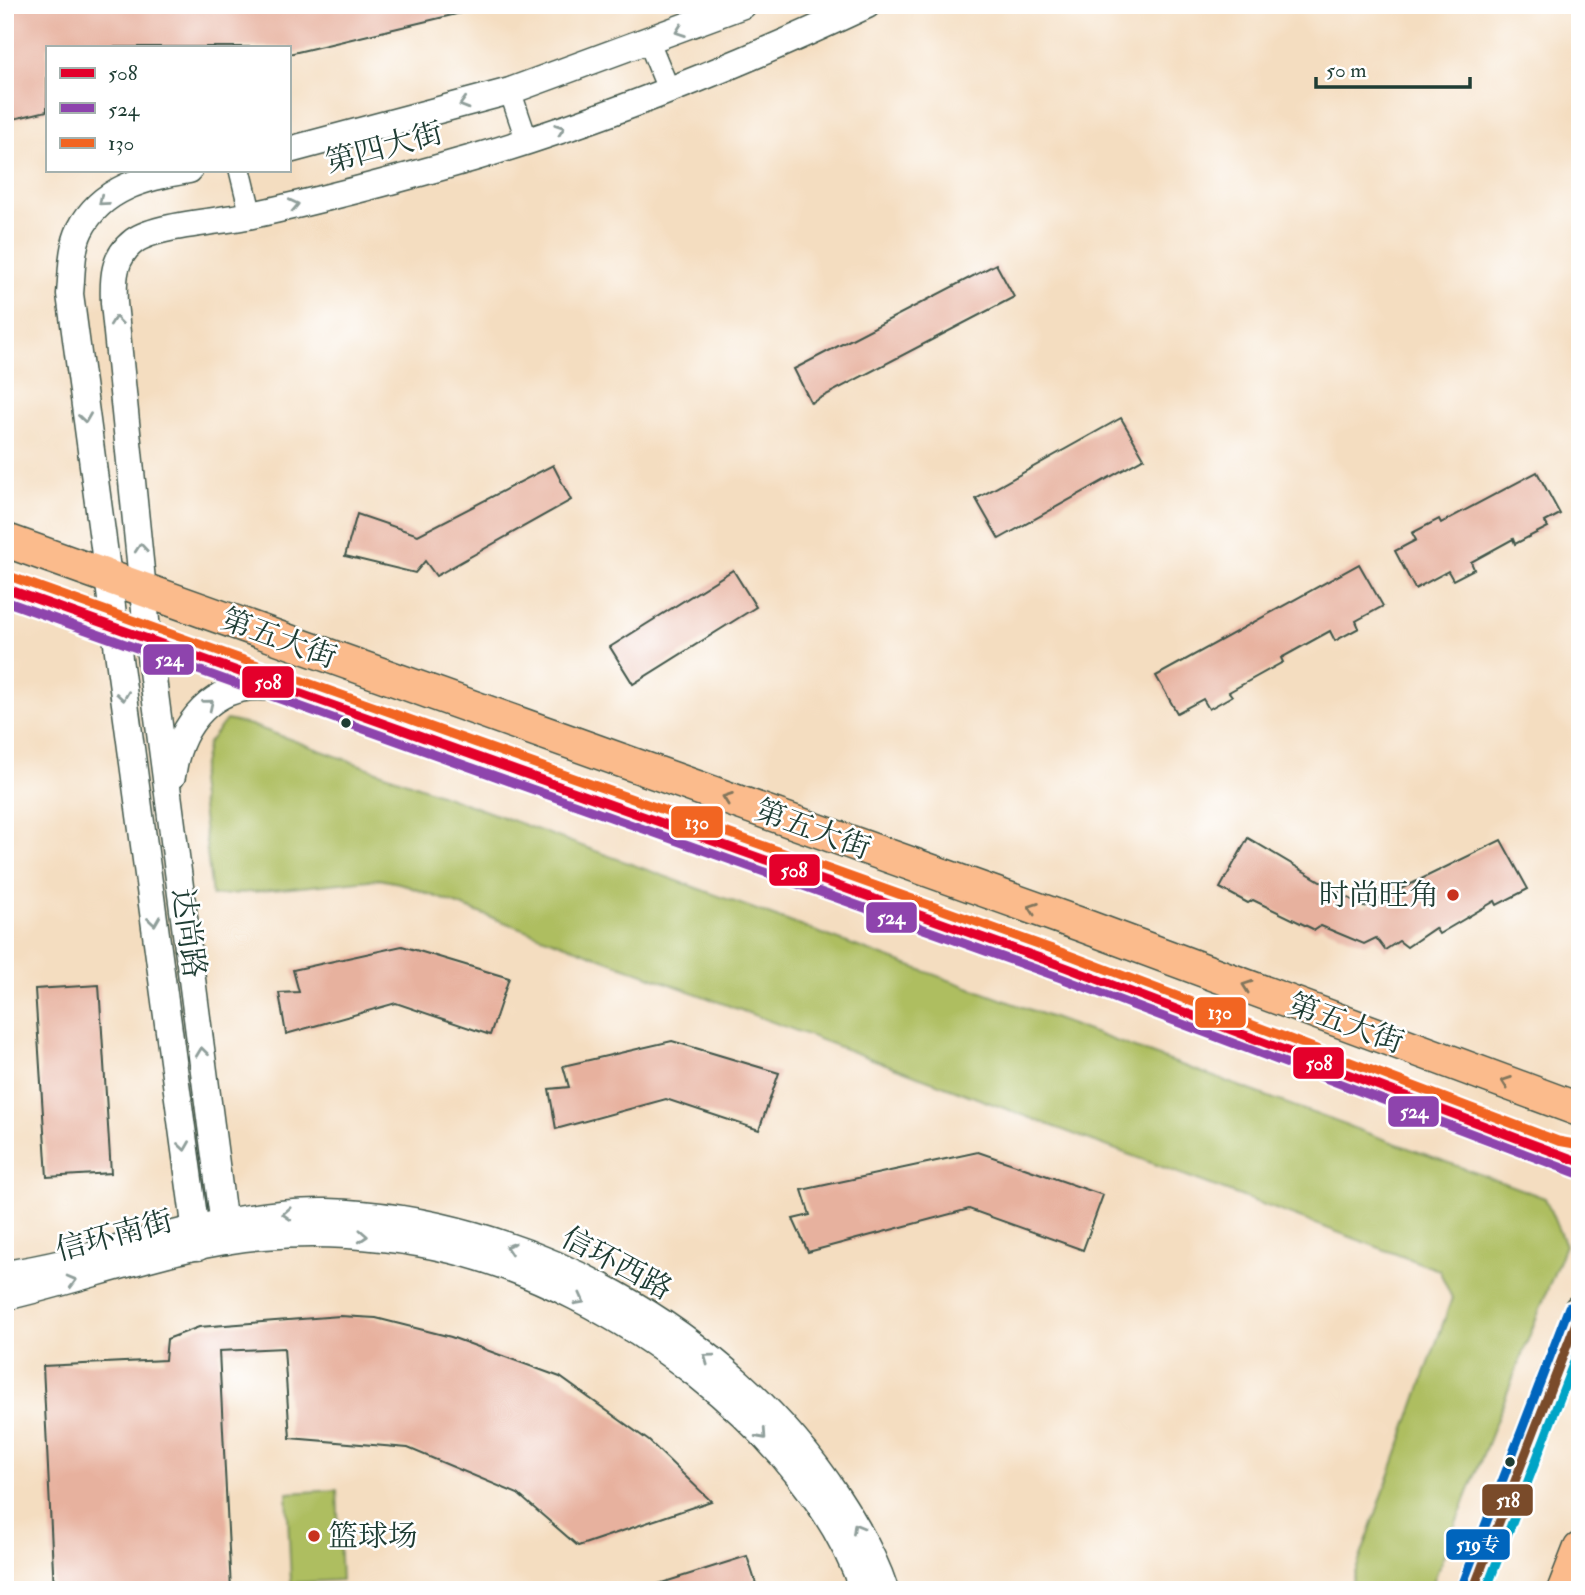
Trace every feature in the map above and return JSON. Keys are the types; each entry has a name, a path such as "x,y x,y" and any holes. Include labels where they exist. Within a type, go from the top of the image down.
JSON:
{"main road":[{"name":"第五大街","path":"5,540 1056,916 1577,1108"},
{"name":"第五大街","path":"5,588 1065,967 1572,1158"},
{"path":"1473,1590 1578,1318"},
{"path":"1564,1590 1580,1549"}],"street":[{"name":"第四大街","path":"290,150 510,91 649,42 743,5"},
{"name":"第四大街","path":"148,640 113,274 120,257 135,240 159,231 251,215 343,193 527,141 669,91 784,44 867,5"},
{"path":"649,42 669,91"},
{"path":"510,91 527,141"},
{"path":"113,628 79,369 71,294 73,261 79,232 94,209 116,191 150,177 178,172"},
{"path":"240,172 251,215"},
{"name":"达尚路","path":"113,628 197,1237"},
{"name":"达尚路","path":"148,640 225,1231"},
{"path":"170,809 177,748 185,731 204,706 231,690 248,687 290,691"},
{"name":"信环西路","path":"197,1237 327,1212 399,1219 464,1233 533,1256 612,1293 724,1369 746,1387 786,1428 821,1471 848,1512 885,1590"},
{"name":"信环西路","path":"225,1231 263,1236 339,1235 415,1243 484,1260 583,1302 662,1350 744,1415 813,1497 835,1531 863,1590"},
{"name":"信环南街","path":"5,1274 197,1237"},
{"name":"信环南街","path":"5,1297 197,1237"}],"green space":[{"path":"226,720 251,725 1545,1198 1565,1245 1430,1590 1349,1590 1452,1298 1439,1270 399,883 379,879 212,896 199,781 208,743"},
{"name":"篮球场","path":"337,1490 341,1580 291,1583 287,1493"}],"building":[{"path":"5,5 464,5 465,12 290,54 290,46 46,46 46,111 5,121"},
{"path":"996,264 1014,297 811,403 794,369"},
{"path":"1121,418 1144,458 999,539 976,499"},
{"path":"553,465 571,500 436,576 425,561 415,573 345,556 357,514 418,535"},
{"path":"1537,472 1560,514 1545,522 1548,527 1515,544 1513,539 1471,562 1474,569 1453,580 1448,571 1415,589 1395,551 1416,540 1412,533 1439,519 1441,523"},
{"path":"1359,564 1383,606 1356,621 1359,628 1335,641 1330,631 1281,658 1283,662 1229,692 1232,696 1209,709 1203,699 1177,713 1156,676"},
{"path":"733,570 756,607 633,684 610,647"},
{"name":"时尚旺角","path":"1248,838 1364,907 1501,840 1528,889 1497,905 1495,901 1439,934 1435,928 1407,947 1399,941 1385,950 1376,938 1364,944 1321,926 1315,930 1253,900 1248,903 1220,888"},
{"path":"402,946 509,978 490,1035 396,1003 286,1034 279,993 299,992 293,970"},
{"path":"99,985 111,1173 47,1177 35,989"},
{"path":"672,1041 779,1073 759,1130 666,1099 556,1129 549,1089 569,1087 563,1066"},
{"path":"978,1152 1103,1195 1083,1250 969,1209 808,1252 793,1219 810,1215 802,1190"},
{"path":"340,1316 376,1318 451,1337 560,1377 649,1441 711,1501 578,1546 518,1494 408,1448 290,1438 284,1348 219,1351 231,1590 54,1590 43,1366 165,1360 167,1339 199,1327"},
{"path":"747,1556 758,1590 652,1590 652,1586"}],"transit line":[{"name":"130","path":"9,576 1069,955 1558,1141 1580,1145"},
{"name":"508","path":"5,588 1065,967 1580,1162"},
{"name":"524","path":"5,601 1061,978 1576,1173"},
{"name":"519专","path":"1462,1586 1569,1307"},
{"name":"518","path":"1473,1590 1580,1312"},
{"path":"1486,1590 1580,1346"}],"place":[{"name":"时尚旺角","path":"1453,895"},
{"name":"篮球场","path":"314,1536"}]}
